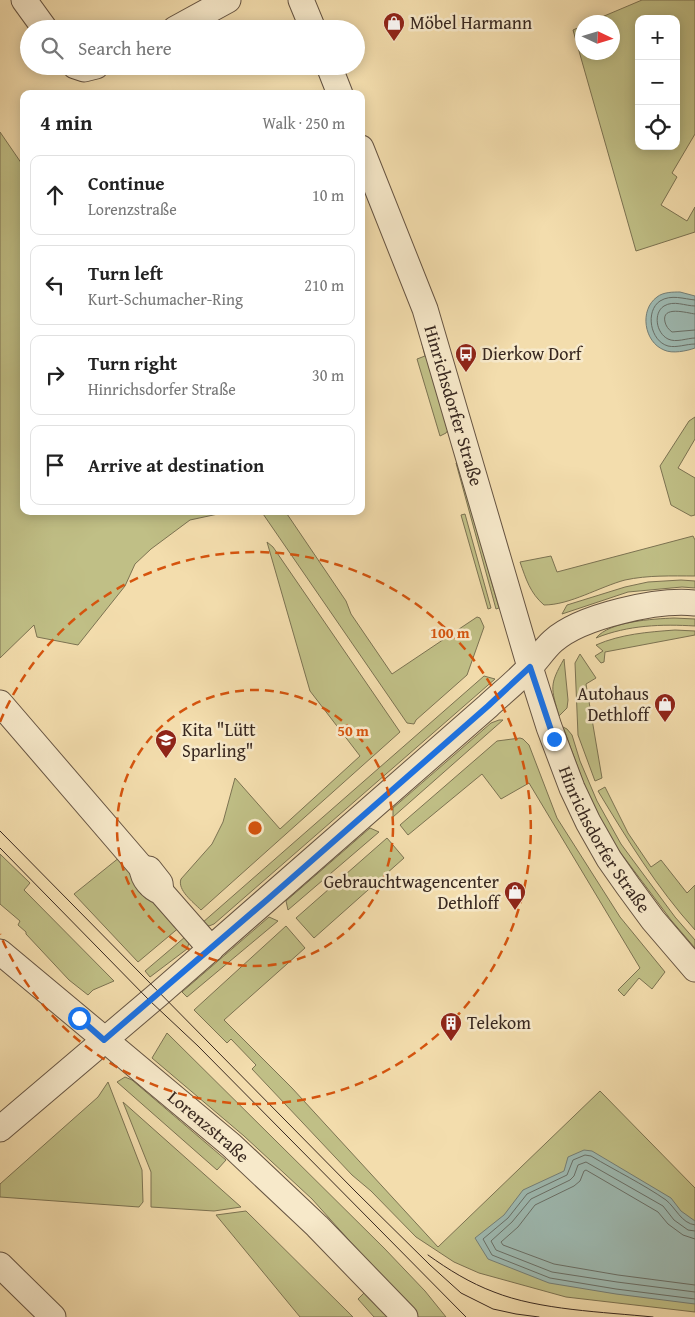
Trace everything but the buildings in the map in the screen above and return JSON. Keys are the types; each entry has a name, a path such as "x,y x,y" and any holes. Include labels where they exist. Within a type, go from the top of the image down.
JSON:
{"street":[{"path":"24,0 38,20"},
{"path":"191,20 228,0"},
{"path":"301,0 309,20"},
{"path":"333,75 338,90"},
{"name":"Hinrichsdorfer Straße","path":"365,158 425,309 530,667 560,760 588,822 628,886 653,920 695,970"},
{"path":"0,1130 211,949 488,706 530,667 553,641 565,632 595,620 647,605 695,603"},
{"path":"0,703 142,868 149,870 155,876 160,883 161,892 211,949"},
{"name":"Lorenzstraße","path":"0,952 231,1145 337,1246 405,1317"},
{"path":"0,1265 53,1317"}],"shaded area":[{"path":"642,0 695,0 695,134 672,173 677,177 661,205 687,221 695,207 695,232 636,251 582,60 620,60 620,15 607,15"},
{"path":"0,132 20,161 20,515 213,515 190,520 151,549 135,564 125,586 78,645 37,637 34,625 0,658"},
{"path":"426,342 450,427 446,433 440,436 417,359 425,356 422,344"},
{"path":"695,417 695,439 678,468 695,478 695,515 691,516 671,505 660,466 689,421"},
{"path":"456,463 459,466 499,608 496,609"},
{"path":"465,514 491,608 488,609 461,515"},
{"path":"264,515 288,515 346,601 351,614 392,674 477,617 480,618 484,627 467,675 416,720 414,724 407,723"},
{"path":"693,536 695,540 695,576 634,578 554,604 544,605 535,596 520,562 551,556 557,572"},
{"path":"267,542 273,547 400,732 201,910 183,892 180,883 181,879 212,844 223,822 235,778 280,829 360,756 310,691"},
{"path":"695,581 695,588 682,587 628,592 562,614 567,605 625,587 648,582"},
{"path":"674,618 695,619 695,626 645,626 620,630 596,638 603,632 621,624"},
{"path":"675,630 695,631 695,635 605,652 604,662 601,663 595,656 603,651 596,645 605,641 635,634"},
{"path":"580,654 596,678 586,684 602,778 595,781 578,735 575,663"},
{"path":"564,659 568,700 567,708 559,716 553,687 556,675"},
{"path":"484,676 495,679 214,924 209,926 202,923"},
{"path":"503,720 393,817 393,808 491,723"},
{"path":"563,727 572,735 580,761 597,801 621,844 675,917 695,940 695,948 671,920 617,848 591,803"},
{"path":"520,738 529,745 557,818 620,917 665,972 652,989 639,978 624,996 618,990 640,968 529,783 501,799 482,774 408,835 400,825 497,741"},
{"path":"605,787 628,833 651,867 661,860 687,893 695,885 695,930 655,880 620,827 598,791"},
{"path":"370,828 379,832 288,910 286,901"},
{"path":"387,838 404,858 314,938 296,918"},
{"path":"0,854 30,883 24,890 114,981 93,990 88,995 69,980 26,934 18,925 20,921 0,904"},
{"path":"120,857 181,926 138,962 74,894"},
{"path":"269,917 278,921 187,997 182,992"},
{"path":"286,926 305,948 224,1020 292,1088 438,1247 600,1091 695,1188 695,1312 566,1297 479,1273 454,1262 416,1237 371,1191 352,1175 252,1069 256,1065 231,1039 227,1043 194,1010"},
{"path":"185,937 189,943 187,949 150,977 145,971"},
{"path":"167,1033 384,1248 425,1291 446,1317 418,1317 312,1199 244,1136 152,1058"},
{"path":"125,1077 132,1080 226,1160 217,1170 117,1082"},
{"path":"108,1082 142,1170 143,1202 139,1207 0,1197 0,1184 98,1097"},
{"path":"123,1102 241,1207 214,1211 151,1207 151,1172"},
{"path":"246,1211 353,1317 300,1317 216,1215"},
{"path":"367,1290 391,1317 374,1317 358,1299"}],"water":[{"path":"680,292 695,296 695,348 671,352 657,346 652,340 648,333 646,317 651,303 659,295"},
{"path":"584,1150 592,1151 671,1198 681,1211 695,1221 695,1304 549,1283 488,1259 475,1238 504,1215 523,1190 564,1171 568,1157"}],"tram line":[{"path":"0,831 356,1192 461,1293 493,1309 539,1317"},
{"path":"0,848 466,1317"},
{"path":"428,1255 468,1280 512,1298 551,1307 653,1317"}],"place":[{"name":"Möbel Harmann","path":"394,42"},
{"name":"Dierkow Dorf","path":"466,373"},
{"name":"Autohaus Dethloff","path":"665,723"},
{"name":"Kita \"Lütt Sparling\"","path":"166,759"},
{"name":"Gebrauchtwagencenter Dethloff","path":"515,911"},
{"name":"Telekom","path":"451,1042"}],"route":[{"path":"79,1018 104,1040 268,899 530,667 554,739"}]}
